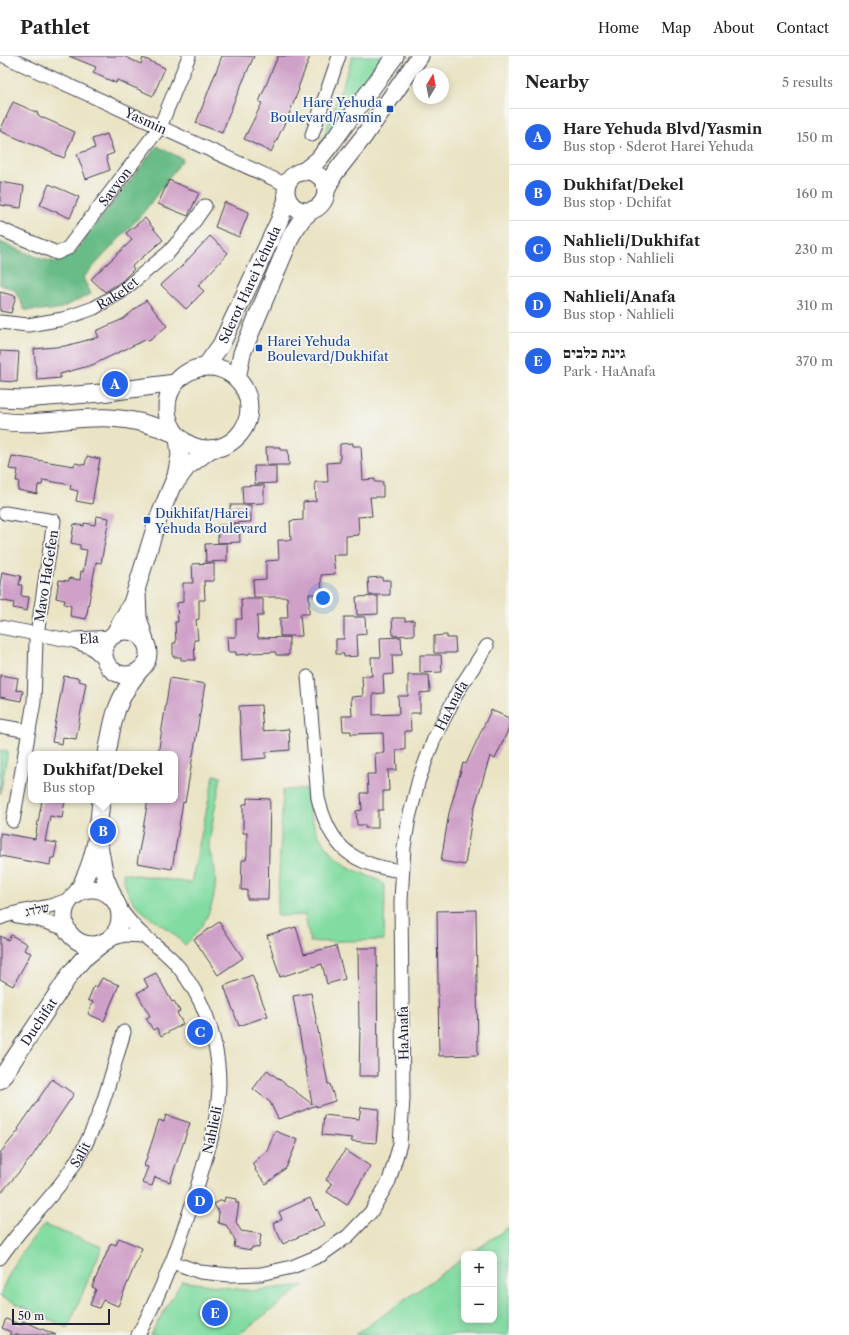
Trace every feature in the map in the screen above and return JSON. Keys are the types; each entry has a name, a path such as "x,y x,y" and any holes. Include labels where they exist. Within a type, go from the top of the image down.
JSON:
{"street":[{"name":"Yasmin","path":"4,56 160,127 287,192"},
{"name":"Savyon","path":"0,229 57,253 68,248 160,127 188,56"},
{"path":"312,135 339,56"},
{"path":"395,56 339,135 318,160 303,172 293,176 287,192 290,204 295,208 306,211 312,210 322,203 326,190 334,174 364,136 420,56"},
{"path":"303,172 316,174 321,178 326,190"},
{"name":"Sderot Harei Yehuda","path":"205,367 221,345 280,218 287,192"},
{"name":"Rakefet","path":"0,322 28,325 63,319 94,308 121,292 169,252 189,230 205,206"},
{"name":"Sderot Harei Yehuda","path":"237,379 242,353 292,234 302,219 312,210"},
{"path":"115,714 115,692 105,649 107,643 125,617 136,591 145,557 157,522 172,487 180,455 177,435 169,422 166,408 169,395 175,383 194,369 205,367 217,368 228,372 237,379 245,390 249,403 249,416 244,429 235,440 224,446 211,450 187,467 172,487"},
{"path":"0,398 23,399 93,393 175,383"},
{"path":"0,421 24,422 110,418 137,421 161,428 177,435 188,444 211,450"},
{"name":"Mavo HaGefen","path":"5,512 54,521 37,634"},
{"path":"108,751 115,714 123,692 146,664 148,657 148,650 138,618 136,591"},
{"name":"Ela","path":"0,627 68,639 80,643 92,648 108,664"},
{"path":"112,636 123,631 130,631 145,640"},
{"path":"13,821 35,692 37,634"},
{"name":"Ela","path":"68,639 112,636"},
{"name":"HaAnafa","path":"172,1262 200,1272 230,1276 261,1274 292,1267 321,1255 348,1236 371,1212 389,1181 400,1144 403,1099 401,908 402,871 408,818 424,764 434,739 449,708 487,646"},
{"path":"108,664 116,672 126,675 139,671"},
{"path":"308,677 318,798 322,814 328,828 335,839 352,856 375,866 402,871"},
{"path":"0,726 29,731"},
{"path":"101,803 98,829 91,864 86,877 68,904 65,912 65,921 68,931 75,939 92,945 124,935 144,936"},
{"path":"98,829 103,870 107,885 119,913 119,922 114,934 106,941"},
{"path":"74,896 84,891 97,890 109,895 116,903"},
{"name":"שלדג","path":"0,918 11,914 64,902 74,896"},
{"name":"Nahlieli","path":"116,903 129,922 164,952 181,970 194,990 205,1012 212,1034 217,1056 218,1071 218,1100 214,1126 191,1211 172,1262 138,1335"},
{"name":"שלדג","path":"0,918 15,916 36,919 68,931"},
{"name":"Duchifat","path":"64,983 70,963 71,948 68,931"},
{"name":"Duchifat","path":"0,1080 64,983 83,959 106,941"},
{"name":"Salit","path":"0,1258 13,1239 62,1182 86,1144 104,1100 124,1032"}],"green space":[{"path":"353,56 383,56 321,144"},
{"path":"157,146 183,159 143,213 83,278 91,294 57,310 25,310 14,289 0,285 0,242 42,259 55,262 73,254"},
{"path":"0,750 8,751 0,794"},
{"path":"214,775 221,777 209,844 209,850 215,871 215,892 205,921 185,945 173,933 136,905 128,892 123,873 191,883"},
{"path":"306,789 311,816 317,832 327,847 347,866 377,879 383,884 385,890 384,940 310,942 305,915 277,916 283,790"},
{"path":"44,1225 102,1247 68,1328 0,1296 8,1277 19,1258 31,1240"},
{"path":"509,1227 509,1335 355,1335 461,1260 461,1323 497,1323 497,1251 474,1251"},
{"path":"182,1281 251,1291 304,1285 238,1335 150,1335"}],"building":[{"path":"69,56 123,56 141,64 143,58 165,68 153,96 117,80 116,83 93,73 96,67"},
{"path":"222,56 254,56 222,133 196,123"},
{"path":"278,56 310,56 289,114 271,152 244,139 262,103 259,102"},
{"path":"13,102 38,113 37,115 75,132 64,158 0,131"},
{"path":"107,134 114,153 106,156 110,170 86,179 77,154 95,148 92,139"},
{"path":"169,180 199,193 188,216 158,204"},
{"path":"0,182 24,186 21,208 0,205"},
{"path":"49,184 79,197 70,218 40,205"},
{"path":"224,202 249,212 239,237 215,227"},
{"path":"145,218 163,240 132,266 134,269 122,281 105,292 91,279 132,240 126,233"},
{"path":"210,236 228,253 198,286 204,291 186,309 161,285 180,268"},
{"path":"0,292 16,296 11,313 0,311"},
{"path":"146,300 167,326 149,341 147,339 92,365 60,374 60,378 37,380 34,349 65,346 99,337 96,331 123,319"},
{"path":"0,351 19,352 17,382 0,381"},
{"path":"353,443 353,446 361,446 363,480 375,479 375,482 383,482 383,497 370,497 372,516 358,517 359,535 346,536 346,555 333,555 335,574 321,575 322,594 309,594 309,614 300,614 302,636 280,636 280,618 288,618 287,597 254,597 253,580 266,579 266,561 279,560 278,540 291,540 290,521 303,520 303,502 316,501 315,482 328,482 327,463 340,462 340,444"},
{"path":"266,447 280,447 280,450 288,450 289,465 267,465"},
{"path":"12,456 74,466 75,463 85,465 87,456 100,459 92,504 76,501 78,491 70,489 71,485 43,480 42,485 38,485 37,494 18,490 19,481 16,481 18,470 9,469"},
{"path":"254,466 276,466 276,483 255,484"},
{"path":"264,485 264,503 243,504 242,486"},
{"path":"230,505 251,505 251,522 230,523"},
{"path":"96,516 109,518 101,563 96,562 86,619 70,616 71,606 64,604 65,600 56,598 59,580 69,581 69,578 80,580 81,571 83,572 87,550 80,549 80,545 71,543 74,524 84,526 84,523 95,525"},
{"path":"239,524 240,542 218,543 218,525"},
{"path":"227,543 227,561 206,562 205,544"},
{"path":"214,563 214,581 204,581 205,600 199,600 199,619 196,620 198,640 194,640 195,660 181,660 181,657 173,657 173,643 176,643 175,622 178,622 177,603 183,602 183,583 193,583 192,564"},
{"path":"2,572 21,576 19,585 22,585 21,596 29,597 27,611 13,608 14,603 0,600"},
{"path":"382,577 382,580 390,580 390,595 369,595 368,578"},
{"path":"378,596 378,614 357,615 356,597"},
{"path":"241,599 263,599 263,616 257,616 258,638 289,637 289,655 276,655 276,652 236,655 236,652 228,652 227,637 236,637 236,619 242,619"},
{"path":"344,617 365,617 366,634 357,635 358,656 344,657 344,654 336,654 336,639 344,639"},
{"path":"392,618 405,618 405,621 414,620 414,635 393,636"},
{"path":"447,635 447,638 455,638 456,653 434,653 434,636"},
{"path":"401,637 402,655 392,655 393,674 383,675 384,693 373,694 373,715 399,714 398,696 408,696 408,675 429,675 430,692 420,693 420,713 410,713 411,731 405,731 405,750 396,750 397,770 388,770 389,791 383,791 383,810 378,810 378,828 365,828 365,825 357,825 356,811 362,810 361,793 368,793 367,774 376,774 375,753 384,753 383,733 351,734 351,731 343,731 342,716 352,716 351,697 363,696 362,676 372,676 371,657 381,657 380,638"},
{"path":"420,655 441,655 442,672 420,673"},
{"path":"0,675 18,678 16,690 23,691 21,701 0,697"},
{"path":"64,676 79,678 79,681 86,683 76,739 63,737 62,744 52,742"},
{"path":"170,678 205,684 185,803 183,802 172,869 137,863 147,803 178,803 178,751 158,751"},
{"path":"261,705 263,731 289,729 290,750 266,752 266,758 242,760 239,706"},
{"path":"491,710 509,718 509,728 495,759 490,756 472,816 465,865 441,861 449,813 463,763 466,764"},
{"path":"247,798 270,799 268,899 247,899 247,890 241,890 242,860 246,860 247,855 247,833 243,833 243,804 247,804"},
{"path":"41,803 64,803 62,818 50,816 45,841 57,843 54,858 51,858 50,865 0,856 0,833 35,839"},
{"path":"476,910 478,1055 439,1056 437,911"},
{"path":"219,922 243,958 218,975 194,939"},
{"path":"296,927 304,954 336,946 345,979 327,984 322,964 280,977 267,935"},
{"path":"11,935 27,944 24,950 31,953 13,986 0,979 0,936 8,940"},
{"path":"358,948 377,948 378,1076 359,1076 360,1028"},
{"path":"156,973 172,1002 174,1001 180,1011 177,1013 183,1024 161,1036 157,1028 153,1030 146,1018 150,1016 137,993 148,987 144,979"},
{"path":"252,975 268,1016 239,1026 224,986"},
{"path":"102,978 119,985 104,1021 88,1014 93,1002 88,1000 94,986 97,987"},
{"path":"311,993 328,1084 330,1084 335,1101 316,1107 316,1105 278,1119 270,1102 253,1089 267,1070 312,1104 293,996"},
{"path":"52,1079 74,1094 31,1158 0,1194 0,1153 19,1130 18,1129"},
{"path":"361,1107 379,1109 376,1143 351,1141 353,1138 322,1135 324,1115 359,1119"},
{"path":"166,1115 190,1123 170,1182 155,1177 152,1186 142,1183 148,1167 144,1166 159,1120 164,1122"},
{"path":"275,1131 298,1140 286,1168 266,1184 252,1164 267,1151"},
{"path":"345,1150 370,1166 347,1205 327,1192 332,1184 326,1180"},
{"path":"225,1197 236,1199 236,1203 239,1203 236,1222 241,1231 261,1234 259,1248 252,1247 251,1250 234,1247 235,1240 226,1225 218,1223 219,1213 214,1204 222,1200 224,1202"},
{"path":"310,1198 324,1225 283,1244 273,1223 282,1219 279,1212"},
{"path":"119,1238 142,1248 118,1306 103,1300 99,1308 90,1305 96,1289 92,1287 111,1243 116,1245"},
{"path":"6,1319 21,1325 23,1321 56,1335 9,1335 11,1332 2,1328"}],"place":[{"name":"Hare Yehuda Boulevard/Yasmin","path":"390,109"},
{"name":"Harei Yehuda Boulevard/Dukhifat","path":"259,348"},
{"name":"Hare Yehuda Blvd/Yasmin","path":"115,384"},
{"name":"Dukhifat/Harei Yehuda Boulevard","path":"147,520"},
{"name":"Dukhifat/Dekel","path":"103,831"},
{"name":"Nahlieli/Dukhifat","path":"200,1032"},
{"name":"Nahlieli/Anafa","path":"200,1201"},
{"name":"גינת כלבים","path":"215,1313"}]}
